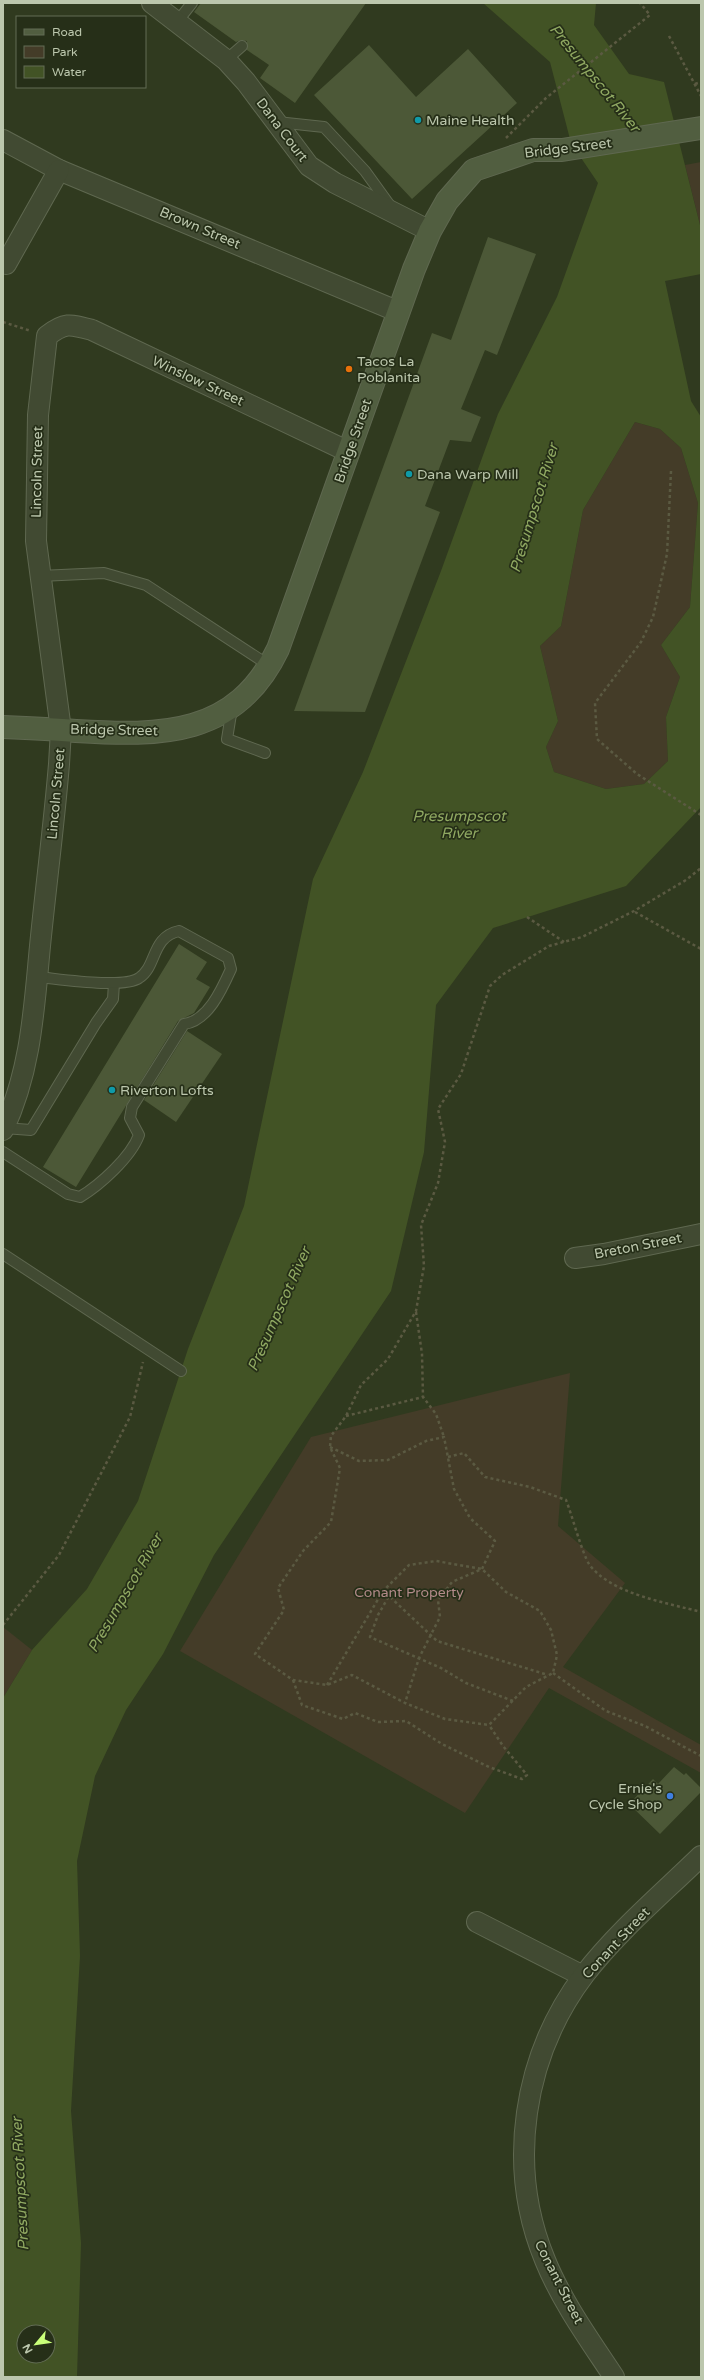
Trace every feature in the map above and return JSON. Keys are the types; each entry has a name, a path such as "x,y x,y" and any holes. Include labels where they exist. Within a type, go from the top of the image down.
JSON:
{"street":[{"name":"Dana Court","path":"152,3 226,60 246,82 309,166 336,184 394,211 430,230"},
{"name":"Bridge Street","path":"3,727 122,733 156,732 194,725 214,718 232,708 247,696 270,666 291,617 414,269 430,230 448,202 474,170 534,150 562,150 691,131"},
{"name":"Brown Street","path":"3,140 59,170 399,312"},
{"path":"6,264 59,170"},
{"name":"Winslow Street","path":"47,336 61,326 76,326 92,330 349,452"},
{"name":"Lincoln Street","path":"3,1129 25,1069 38,977 57,790 61,730 36,541 38,415 47,336"},
{"name":"Breton Street","path":"575,1258 604,1254 701,1234"},
{"name":"Conant Street","path":"614,2377 573,2314 545,2261 527,2204 524,2174 527,2110 534,2077 544,2045 560,2012 584,1976 611,1944 701,1856"},
{"path":"477,1922 584,1976"}],"lane":[{"path":"177,22 192,3"},
{"path":"226,60 242,46"},
{"path":"277,122 324,127 366,171 394,211"},
{"path":"40,576 104,572 146,585 270,666"},
{"path":"232,708 227,739 264,753"},
{"path":"3,1152 68,1194 80,1197 94,1189 135,1146 139,1135 130,1118 132,1107 184,1024 192,1023 218,999 231,969 228,958 179,931 164,937 141,978 133,981 114,983 38,977"},
{"path":"3,1129 31,1130 96,1023 113,999 114,983"},
{"path":"3,1254 181,1371"}],"path":[{"path":"500,144 552,94 650,15 640,3"},
{"path":"669,36 701,96"},
{"path":"695,84 701,82"},
{"path":"3,322 47,336"},
{"path":"671,471 667,554 653,617 641,642 595,703 597,739 637,774 701,815"},
{"path":"405,1703 419,1658 432,1636 440,1617 438,1600 452,1582 482,1569 495,1541 470,1518 454,1489 444,1437 436,1414 423,1397 422,1354 416,1311 424,1266 421,1225 438,1183 445,1142 438,1109 461,1074 490,986 502,975 549,946 582,937 634,912 686,880 701,868"},
{"path":"634,912 701,949"},
{"path":"528,917 564,942"},
{"path":"293,1680 302,1705 343,1719 354,1714 378,1722 406,1721 442,1744 489,1767 522,1778 527,1775 503,1746 489,1725 445,1719 405,1703 352,1675 327,1685 293,1680 255,1654 284,1610 278,1588 303,1551 331,1522 340,1468 330,1447 331,1436 346,1416 361,1385 388,1359 416,1311"},
{"path":"3,1625 59,1555 127,1424 146,1348"},
{"path":"346,1416 423,1397"},
{"path":"330,1447 359,1461 388,1460 426,1441 444,1437"},
{"path":"448,1457 464,1452 485,1477 530,1487 566,1500 589,1564 604,1579 635,1594 701,1612"},
{"path":"327,1685 383,1591 409,1565 436,1561 482,1569 506,1592 540,1611 551,1630 556,1655 552,1673 526,1687 489,1725"},
{"path":"513,1701 466,1684 441,1668 370,1638 378,1615 389,1596 437,1641 549,1675"},
{"path":"552,1673 606,1711 645,1726 701,1756"}],"green space":[{"path":"701,162 701,229 685,165"},
{"path":"635,422 660,429 681,448 698,503 690,607 661,645 680,677 666,717 668,761 644,784 606,789 554,772 546,747 558,721 540,646 561,626 583,510"},
{"name":"Conant Property","path":"570,1373 558,1526 625,1583 563,1667 701,1745 701,1773 549,1688 465,1813 180,1651 311,1437"},
{"path":"3,1627 32,1650 3,1698"}],"water":[{"name":"Presumpscot River","path":"483,3 596,3 594,25 629,74 664,82 701,229 701,274 665,281 691,401 701,417 701,807 626,886 493,928 436,1005 424,1152 391,1291 214,1555 163,1654 126,1710 95,1776 77,1861 80,1956 71,2111 81,2243 77,2377 3,2377 3,1698 32,1650 87,1589 138,1501 188,1349 244,1206 313,879 363,772 441,571 498,414 557,297 598,183 571,143 550,62","holes":["635,422 660,429 681,448 698,503 690,607 661,645 680,677 666,717 668,761 644,784 606,789 554,772 546,747 558,721 540,646 561,626 583,510"]}],"building":[{"path":"201,3 366,3 295,103 260,78 269,65 247,50 247,41 241,40 236,42 194,12"},
{"name":"Maine Health","path":"369,45 416,97 468,49 517,103 412,199 314,95"},
{"name":"Dana Warp Mill","path":"488,237 536,254 497,355 485,350 461,409 481,417 471,442 450,440 425,506 440,512 365,712 294,711 432,333 451,340"},
{"name":"Riverton Lofts","path":"179,944 207,962 196,979 210,987 194,1013 178,1021 76,1187 43,1167"},
{"path":"187,1031 222,1054 176,1122 144,1100"},
{"path":"674,1767 684,1775 686,1773 701,1788 701,1792 660,1834 629,1804 653,1779 658,1784"}],"place":[{"name":"Maine Health","path":"418,120"},
{"name":"Tacos La Poblanita","path":"349,369"},
{"name":"Dana Warp Mill","path":"409,474"},
{"name":"Riverton Lofts","path":"112,1090"},
{"name":"Ernie's Cycle Shop","path":"670,1796"}]}
